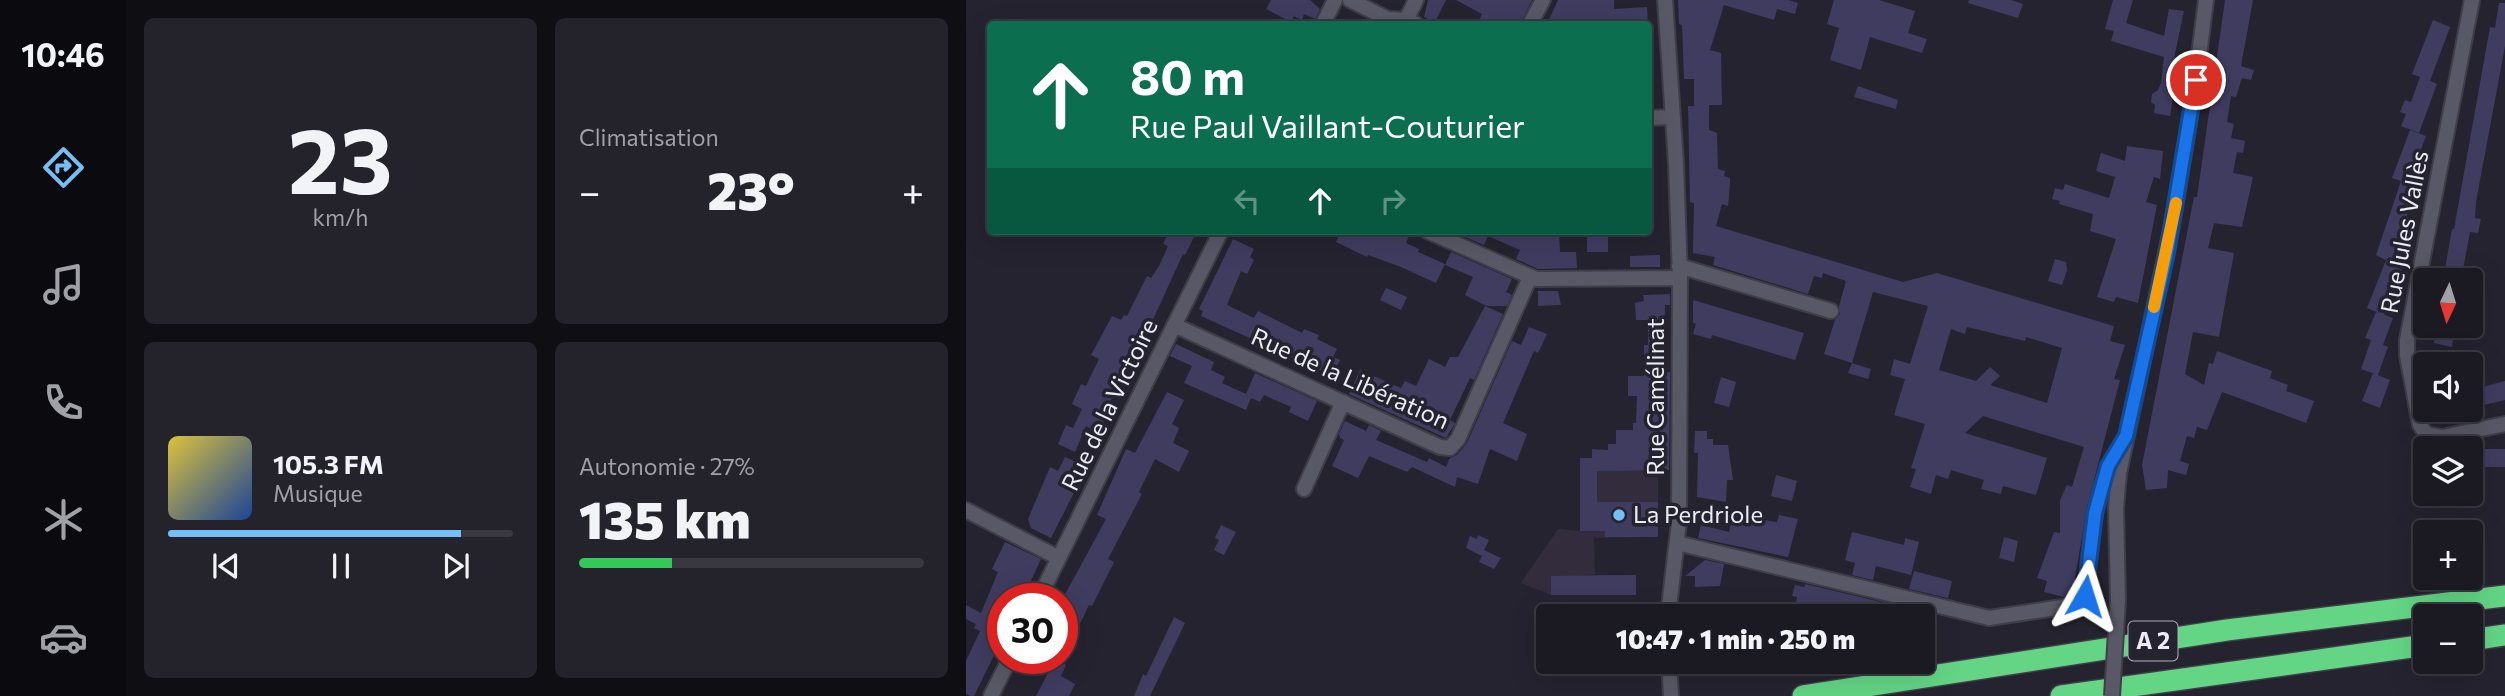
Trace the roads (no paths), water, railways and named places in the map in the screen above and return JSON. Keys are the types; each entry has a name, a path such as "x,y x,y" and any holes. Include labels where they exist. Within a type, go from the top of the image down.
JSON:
{"highway":[{"name":"A 2","path":"1803,696 2227,630 2505,596"},
{"path":"2483,638 2505,635"},
{"name":"A 2","path":"2061,696 2413,647"}],"street":[{"path":"1324,21 1335,0"},
{"path":"1350,0 1388,19 1403,21"},
{"path":"1411,21 1416,0"},
{"path":"1532,21 1543,0"},
{"name":"Rue Camélinat","path":"1665,0 1680,272 1677,543 1669,604"},
{"path":"2112,696 2118,600 2116,496 2126,436 2173,220 2206,0"},
{"name":"Rue Jules Vallès","path":"2472,0 2407,340 2407,355 2420,425 2426,434 2442,437 2505,424"},
{"path":"1652,118 1672,117"},
{"name":"Rue de la Victoire","path":"1046,583 1219,235"},
{"path":"1436,235 1541,280 1680,272 1831,311"},
{"name":"Rue de la Libération","path":"1174,325 1440,447 1454,446 1530,277"},
{"path":"1304,489 1343,402"},
{"path":"1677,543 1989,618 2076,605 2085,596 2093,523 2101,486 2108,466 2126,436"},
{"path":"966,510 1059,558"},
{"path":"991,696 1002,674"},
{"path":"1669,674 1671,696"}],"place":[{"name":"La Perdriole","path":"1619,515"}]}
